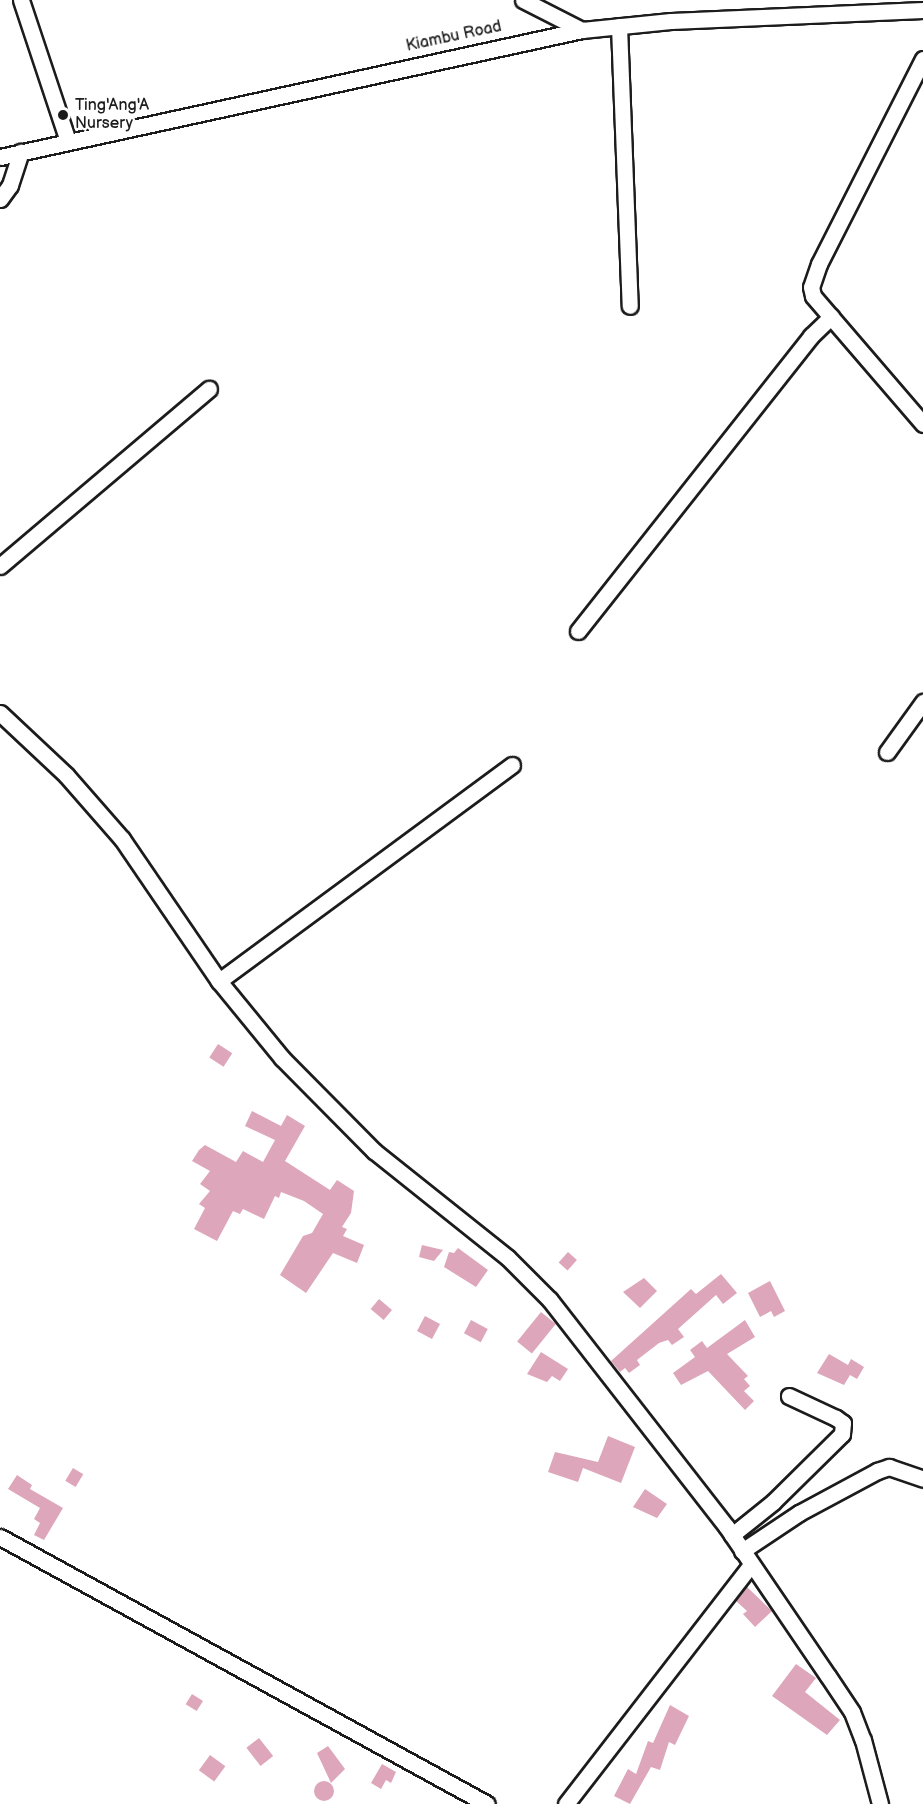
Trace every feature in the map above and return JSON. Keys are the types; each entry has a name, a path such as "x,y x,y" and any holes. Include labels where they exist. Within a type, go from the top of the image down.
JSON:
{"street":[{"path":"21,0 68,141"},
{"path":"523,0 582,30"},
{"name":"Kiambu Road","path":"0,157 582,30 798,14 923,10"},
{"path":"619,26 630,306"},
{"path":"923,59 813,280 813,296 923,424"},
{"path":"0,199 10,185 21,152"},
{"path":"578,631 811,336 831,317"},
{"path":"0,566 209,389"},
{"path":"887,752 923,702"},
{"path":"0,712 66,775 122,839 219,981 282,1058 374,1150 508,1258 550,1300 732,1535 852,1713 872,1768 880,1804"},
{"path":"219,981 512,765"},
{"path":"732,1535 773,1502 842,1434 843,1423 789,1396"},
{"path":"742,1551 799,1513 877,1471 889,1467 923,1479"},
{"path":"0,1537 487,1804"},
{"path":"566,1804 751,1565"}],"building":[{"path":"218,1044 232,1053 224,1067 209,1057"},
{"path":"252,1111 281,1126 287,1115 305,1126 285,1161 330,1190 337,1180 354,1191 351,1213 342,1227 347,1229 343,1236 364,1245 357,1263 333,1253 306,1293 280,1275 303,1236 312,1233 323,1214 304,1201 281,1192 279,1198 275,1196 264,1219 243,1209 240,1214 233,1211 217,1241 194,1229 205,1208 199,1204 210,1191 200,1184 210,1171 192,1161 199,1150 205,1145 236,1162 243,1151 263,1162 275,1140 245,1126"},
{"path":"422,1245 443,1250 434,1261 419,1257"},
{"path":"458,1248 488,1270 476,1287 444,1267 449,1252 454,1253"},
{"path":"568,1252 577,1260 568,1270 559,1262"},
{"path":"721,1274 737,1293 723,1304 716,1295 678,1329 684,1337 672,1345 668,1340 659,1343 637,1360 640,1365 629,1373 625,1368 620,1372 611,1361 691,1289 696,1294"},
{"path":"644,1278 657,1291 640,1308 623,1292"},
{"path":"770,1281 785,1311 774,1317 771,1311 760,1317 748,1293"},
{"path":"379,1299 392,1310 384,1320 371,1309"},
{"path":"541,1312 556,1324 532,1353 517,1342"},
{"path":"425,1316 440,1324 432,1339 417,1331"},
{"path":"471,1320 488,1329 481,1342 464,1333"},
{"path":"745,1320 755,1337 727,1354 748,1376 744,1379 750,1386 744,1391 754,1401 745,1410 708,1371 681,1385 673,1373 695,1357 690,1350 702,1341 707,1348"},
{"path":"541,1352 568,1369 560,1381 552,1376 547,1382 527,1374"},
{"path":"829,1354 848,1365 851,1359 864,1367 857,1379 850,1375 844,1385 817,1373"},
{"path":"608,1436 635,1447 621,1483 583,1468 578,1482 548,1472 555,1452 598,1462"},
{"path":"73,1468 83,1474 76,1487 65,1481"},
{"path":"17,1475 32,1485 30,1489 63,1508 44,1540 34,1535 40,1523 34,1519 40,1508 8,1489"},
{"path":"645,1489 667,1504 657,1518 633,1507"},
{"path":"747,1587 772,1611 755,1627 743,1614 747,1611 736,1601"},
{"path":"796,1664 816,1678 805,1692 840,1720 827,1735 772,1696"},
{"path":"192,1694 203,1701 197,1711 186,1704"},
{"path":"670,1705 689,1716 675,1745 669,1742 660,1770 651,1767 630,1804 614,1796 628,1769 636,1774 648,1741 653,1743"},
{"path":"259,1738 273,1756 261,1766 246,1748"},
{"path":"328,1746 345,1769 331,1783 317,1753"},
{"path":"210,1755 225,1766 214,1782 199,1770"},
{"path":"382,1764 396,1772 391,1783 386,1780 381,1789 371,1783"},
{"path":"324,1781 331,1784 334,1791 331,1798 324,1801 317,1798 314,1791 317,1784"}],"place":[{"name":"Ting'Ang'A Nursery","path":"63,115"}]}
